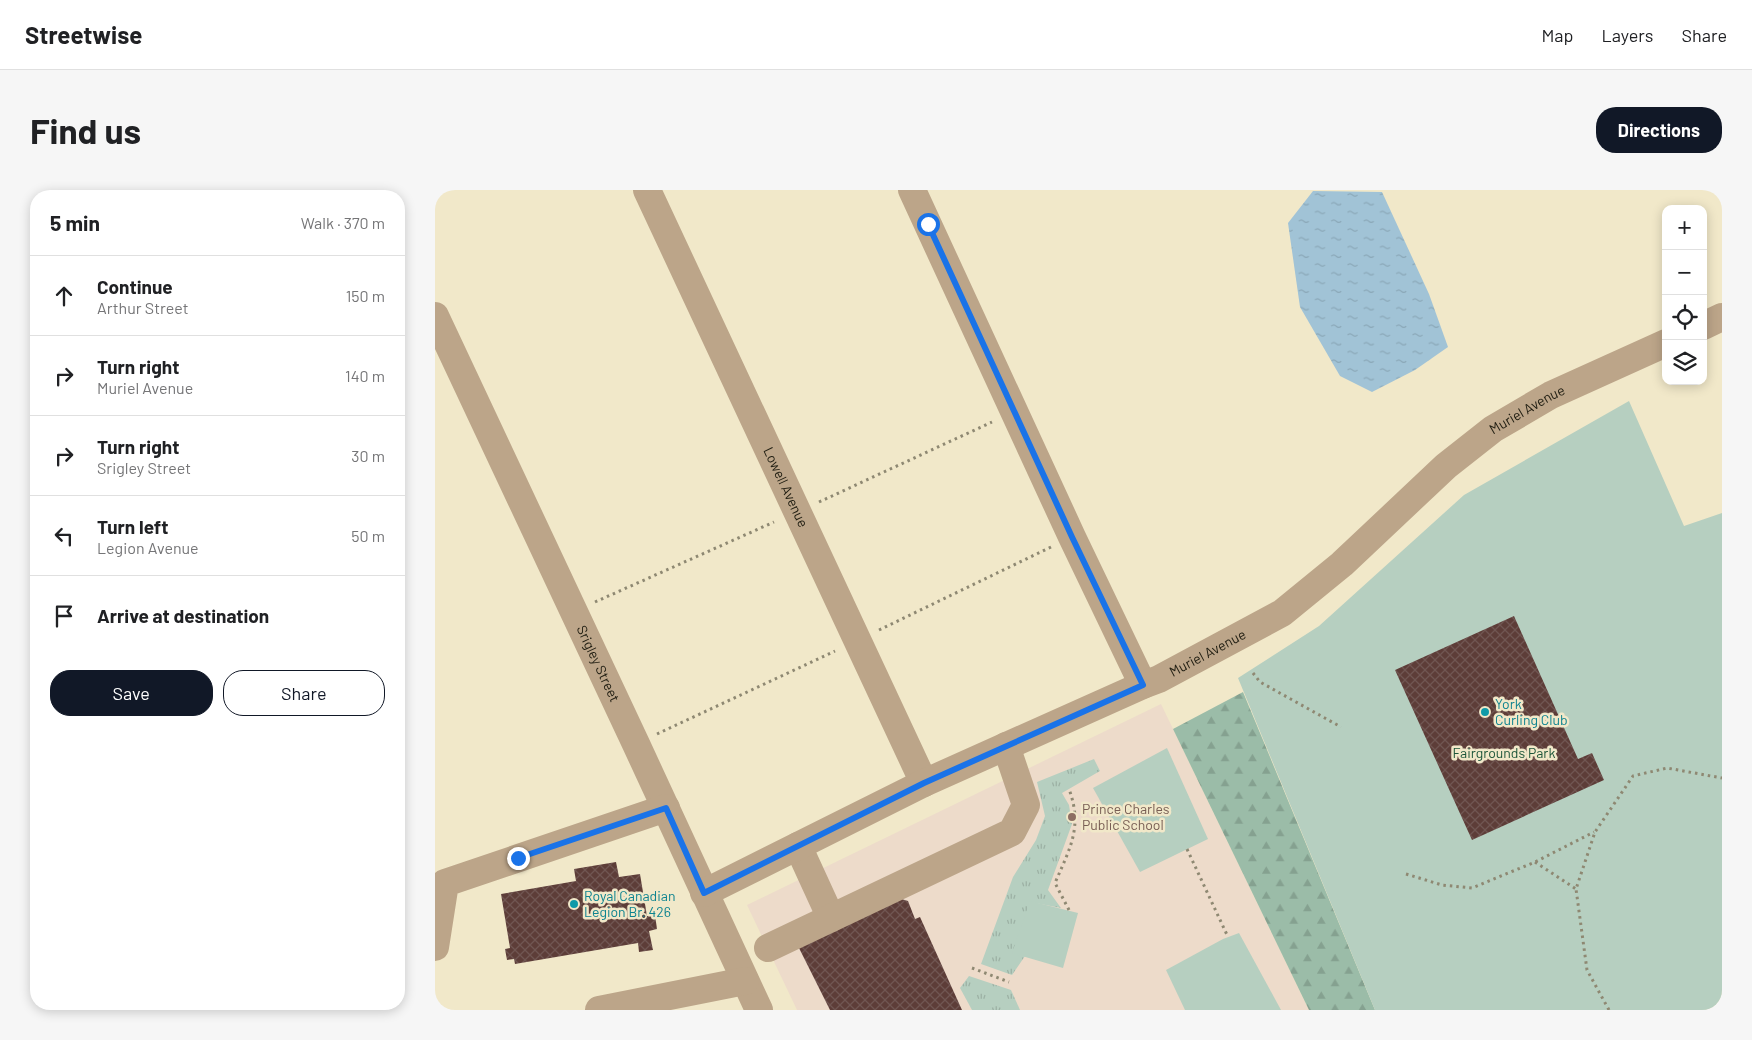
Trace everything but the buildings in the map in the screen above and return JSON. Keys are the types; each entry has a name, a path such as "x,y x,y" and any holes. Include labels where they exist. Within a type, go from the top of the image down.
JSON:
{"street":[{"name":"Lowell Avenue","path":"647,190 924,783"},
{"path":"912,190 1072,537 1143,685"},
{"name":"Srigley Street","path":"435,316 759,1010"},
{"path":"1707,324 1722,318"},
{"name":"Muriel Avenue","path":"704,893 924,783 1159,679 1282,613 1342,564 1446,466 1493,429 1551,394 1662,345"},
{"path":"767,948 1011,832 1026,805 1006,746"},
{"path":"435,946 445,883 666,808"},
{"path":"798,846 831,918"},
{"path":"599,1010 745,980"}],"path":[{"path":"1253,672 1260,682 1341,727"},
{"path":"1609,1010 1587,970 1576,889 1595,832 1633,776 1667,768 1722,778"},
{"path":"1069,789 1075,805 1076,830 1055,883 1069,910"},
{"path":"1406,874 1442,885 1473,888 1535,862 1595,832"},
{"path":"1187,849 1228,937"},
{"path":"1535,862 1576,889"},
{"path":"972,968 1009,982"}],"shaded area":[{"name":"Prince Charles Public School","path":"1161,704 1309,1010 797,1010 747,905"}],"green space":[{"name":"Fairgrounds Park","path":"1629,401 1684,526 1722,513 1722,1010 1375,1010 1238,678 1319,626 1464,495"},
{"path":"1243,692 1375,1010 1309,1010 1173,729"},
{"path":"1167,748 1208,839 1140,872 1093,788"},
{"path":"1094,759 1100,771 1062,793 1069,805 1072,824 1048,890 1061,908 1030,902 1025,956 1012,975 981,964 1013,877 1036,840 1045,816 1037,782"},
{"path":"1030,901 1078,913 1063,968 1012,953"},
{"path":"1239,933 1281,1010 1185,1010 1166,970 1223,939"},
{"path":"969,976 1011,990 1020,1010 972,1010 960,988"}],"water":[{"path":"1313,191 1382,192 1429,294 1448,347 1415,370 1372,392 1340,376 1300,307 1288,223"}],"place":[{"name":"York Curling Club","path":"1485,712"},
{"name":"Prince Charles Public School","path":"1072,817"},
{"name":"Royal Canadian Legion Br. 426","path":"574,904"}],"route":[{"path":"518,858 666,808 704,893 924,783 1143,685 1072,537 928,224"}]}
